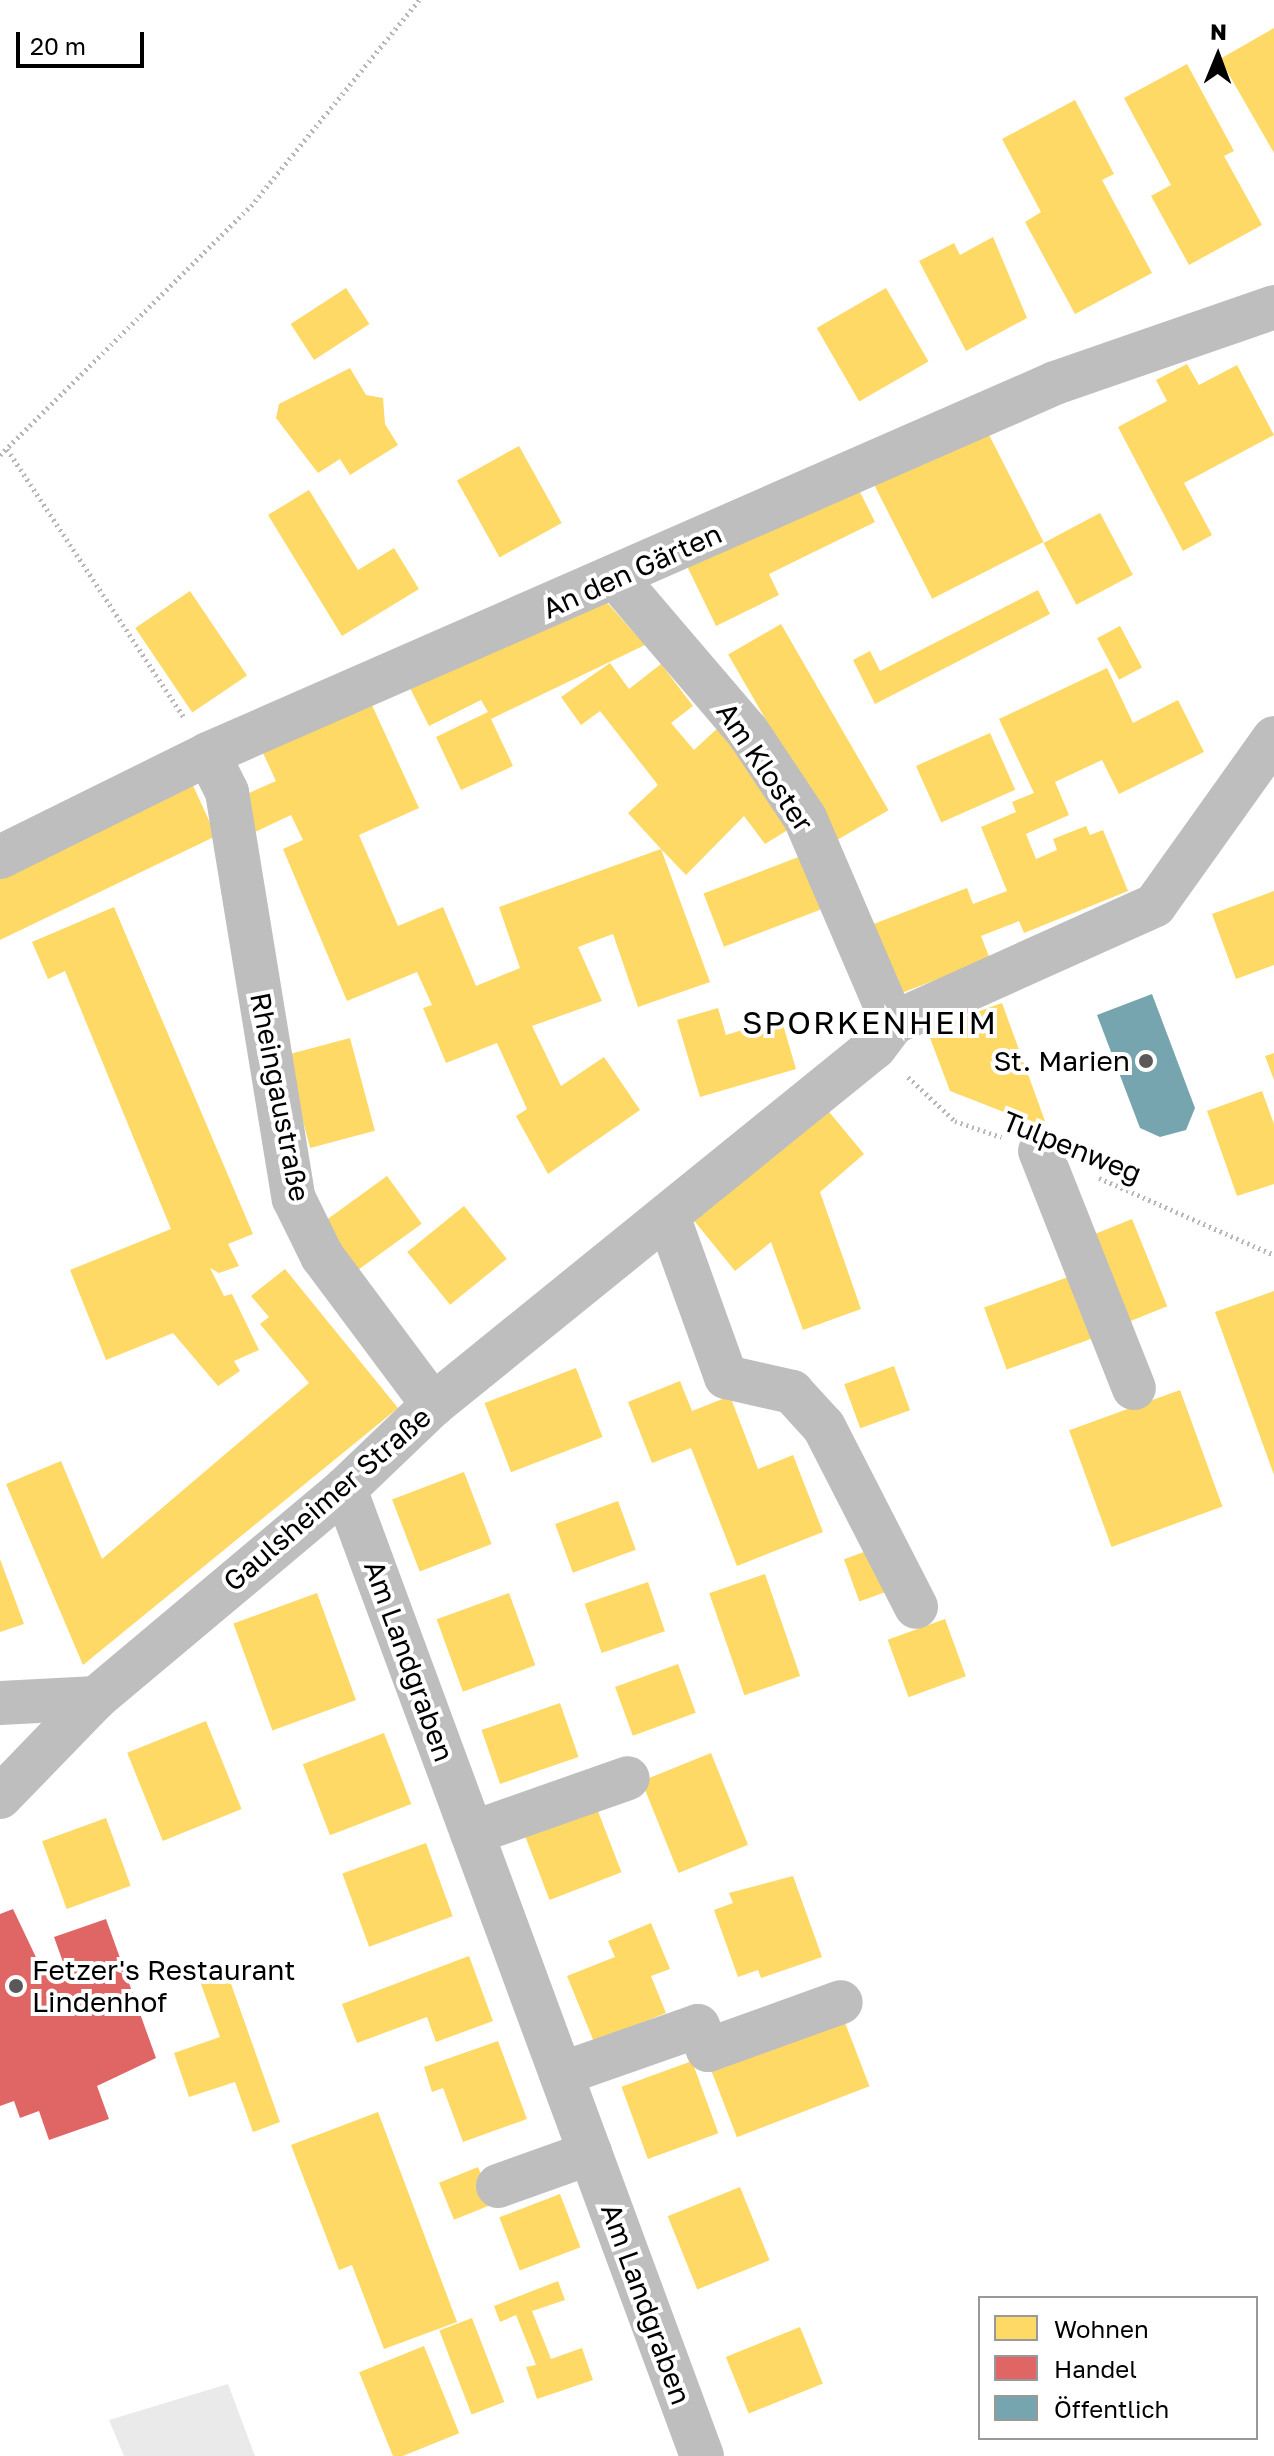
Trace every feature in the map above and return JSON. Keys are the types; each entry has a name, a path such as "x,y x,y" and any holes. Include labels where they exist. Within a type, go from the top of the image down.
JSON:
{"street":[{"name":"An den Gärten","path":"0,857 208,754 617,579 1055,383 1274,307"},
{"name":"Am Kloster","path":"617,579 747,731 805,818 884,1035"},
{"name":"Gaulsheimer Straße","path":"0,1797 96,1698 345,1489 433,1405 668,1216 884,1035 1139,918 1170,889 1274,738"},
{"name":"Rheingaustraße","path":"208,754 227,792 294,1199 322,1256 433,1405"},
{"path":"1040,1151 1134,1388"},
{"path":"668,1216 726,1377 792,1392 824,1427 916,1607"},
{"name":"Am Landgraben","path":"345,1489 702,2456"},
{"path":"0,1703 96,1698"},
{"path":"472,1833 628,1778"},
{"path":"561,2074 698,2026 708,2050 841,2002"},
{"path":"498,2186 590,2153"}],"path":[{"path":"0,455 251,206 419,0"},
{"path":"7,449 208,754"},
{"name":"Tulpenweg","path":"884,1035 955,1121 1040,1151 1274,1255"}],"shaded area":[{"path":"228,2384 255,2456 124,2456 109,2420"}],"building: Wohnen":[{"path":"1274,28 1274,153 1220,59"},
{"path":"1187,64 1234,151 1224,156 1262,225 1189,265 1151,196 1171,185 1124,98"},
{"path":"1075,100 1114,174 1102,180 1152,273 1075,314 1025,222 1041,212 1002,139"},
{"path":"993,237 1027,318 966,351 919,261 954,243 960,255"},
{"path":"346,288 369,324 314,360 291,324"},
{"path":"886,288 928,362 859,402 817,328"},
{"path":"1187,364 1199,385 1237,365 1274,435 1184,483 1212,535 1183,551 1118,427 1167,401 1156,380"},
{"path":"350,368 366,395 383,398 385,424 398,445 350,475 340,459 318,473 276,418 279,404"},
{"path":"985,427 1044,542 932,599 874,484"},
{"path":"519,446 562,523 500,557 457,480"},
{"path":"856,484 875,522 769,574 779,595 716,626 687,566"},
{"path":"309,490 358,570 394,548 419,589 342,636 268,515"},
{"path":"1100,513 1133,575 1076,605 1043,543"},
{"path":"1038,590 1050,614 875,704 853,660 870,651 880,671"},
{"path":"190,591 247,676 192,712 135,628"},
{"path":"603,598 645,645 491,719 513,766 461,790 436,737 488,712 481,700 429,726 409,686"},
{"path":"781,624 888,810 836,841 728,654"},
{"path":"1120,626 1142,667 1119,680 1097,638"},
{"path":"610,663 629,689 661,664 693,706 671,723 694,750 720,726 799,823 765,844 744,816 686,875 628,813 658,785 600,711 581,725 561,697"},
{"path":"1107,668 1133,723 1178,700 1204,752 1119,794 1102,760 1055,782 1069,815 1026,834 1036,859 1057,850 1053,839 1086,826 1090,835 1103,830 1128,891 1024,933 1019,921 981,936 990,959 899,994 871,925 967,888 973,904 1007,891 981,827 1016,812 1012,802 1034,793 999,719"},
{"path":"371,703 419,808 359,835 398,926 443,907 476,986 520,968 499,907 661,849 710,982 638,1007 613,934 578,947 602,1001 532,1026 561,1086 604,1057 640,1110 548,1174 516,1116 527,1109 497,1043 446,1063 423,1008 432,1005 417,972 347,1001 283,849 303,840 291,815 255,832 240,797 276,781 263,753"},
{"path":"990,733 1015,790 941,823 916,766"},
{"path":"191,781 216,836 0,940 0,871"},
{"path":"809,853 829,906 724,947 704,893"},
{"path":"1274,891 1274,965 1236,979 1212,914"},
{"path":"114,907 253,1234 228,1244 239,1266 219,1273 210,1268 224,1296 232,1294 259,1350 234,1361 240,1371 218,1386 173,1333 106,1360 70,1270 171,1229 65,971 48,979 32,942"},
{"path":"1002,1003 1045,1121 1035,1124 950,1091 927,1030"},
{"path":"718,1008 726,1035 781,1018 796,1069 700,1097 677,1020"},
{"path":"350,1038 375,1131 310,1148 285,1055"},
{"path":"1274,1053 1274,1080 1265,1056"},
{"path":"1262,1091 1274,1124 1274,1184 1237,1196 1207,1111"},
{"path":"825,1107 864,1154 820,1192 861,1309 803,1330 771,1242 735,1271 691,1217"},
{"path":"387,1176 422,1224 359,1270 324,1222"},
{"path":"464,1206 507,1259 450,1305 407,1252"},
{"path":"1132,1219 1167,1306 1130,1321 1095,1234"},
{"path":"285,1269 398,1408 83,1665 6,1484 61,1461 102,1559 309,1383 260,1324 269,1317 251,1296"},
{"path":"1079,1273 1102,1335 1007,1370 984,1308"},
{"path":"1274,1291 1274,1475 1215,1312"},
{"path":"894,1366 910,1410 860,1428 844,1384"},
{"path":"576,1368 603,1437 511,1472 485,1403"},
{"path":"680,1381 692,1411 730,1396 758,1469 793,1455 823,1532 737,1566 691,1448 652,1463 628,1402"},
{"path":"1180,1390 1222,1507 1112,1547 1069,1430"},
{"path":"464,1472 492,1544 420,1571 392,1500"},
{"path":"618,1501 636,1550 573,1573 555,1524"},
{"path":"875,1548 890,1590 859,1602 844,1559"},
{"path":"0,1559 24,1624 0,1632"},
{"path":"765,1574 800,1676 744,1695 709,1593"},
{"path":"648,1582 665,1631 602,1653 585,1604"},
{"path":"317,1593 356,1700 272,1731 233,1623"},
{"path":"509,1593 535,1665 463,1692 437,1619"},
{"path":"945,1619 966,1676 909,1697 888,1640"},
{"path":"678,1664 696,1713 633,1736 615,1687"},
{"path":"560,1703 579,1757 500,1784 482,1730"},
{"path":"206,1721 242,1809 163,1841 127,1753"},
{"path":"384,1733 411,1804 330,1835 303,1764"},
{"path":"711,1753 748,1845 679,1873 641,1781"},
{"path":"596,1806 621,1872 550,1900 524,1834"},
{"path":"106,1818 131,1886 67,1909 42,1841"},
{"path":"426,1843 453,1916 369,1947 342,1873"},
{"path":"793,1876 822,1957 761,1978 758,1970 738,1977 714,1910 733,1903 729,1893"},
{"path":"651,1923 670,1969 651,1976 666,2013 594,2042 567,1976 615,1957 608,1941"},
{"path":"469,1956 493,2021 436,2042 427,2017 357,2043 342,2004"},
{"path":"224,1964 280,2122 253,2132 235,2082 189,2097 174,2053 220,2037 197,1973"},
{"path":"844,2020 869,2086 737,2137 711,2071"},
{"path":"498,2041 527,2119 463,2142 443,2088 432,2092 424,2067"},
{"path":"692,2061 718,2133 648,2159 622,2087"},
{"path":"378,2112 457,2322 384,2349 352,2265 339,2270 291,2145"},
{"path":"478,2167 493,2204 454,2220 439,2183"},
{"path":"740,2187 770,2260 697,2289 668,2216"},
{"path":"560,2194 580,2247 520,2271 499,2217"},
{"path":"558,2281 565,2300 532,2311 551,2359 582,2348 593,2380 537,2399 526,2367 536,2365 516,2315 500,2322 494,2306"},
{"path":"472,2318 504,2402 472,2415 439,2331"},
{"path":"800,2327 823,2384 749,2414 726,2357"},
{"path":"424,2346 459,2433 403,2456 393,2456 359,2372"}],"building: Handel":[{"path":"13,1909 43,1972 64,1965 54,1937 106,1919 156,2058 97,2086 109,2119 49,2140 39,2111 20,2118 14,2101 0,2106 0,1914"}],"building: Öffentlich":[{"name":"St. Marien","path":"1152,994 1195,1108 1186,1130 1160,1137 1140,1128 1097,1015"}],"place":[{"name":"St. Marien","path":"1146,1061"},
{"name":"Fetzer's Restaurant Lindenhof","path":"16,1986"}],"district":[{"name":"SPORKENHEIM","path":"870,1022"}]}
